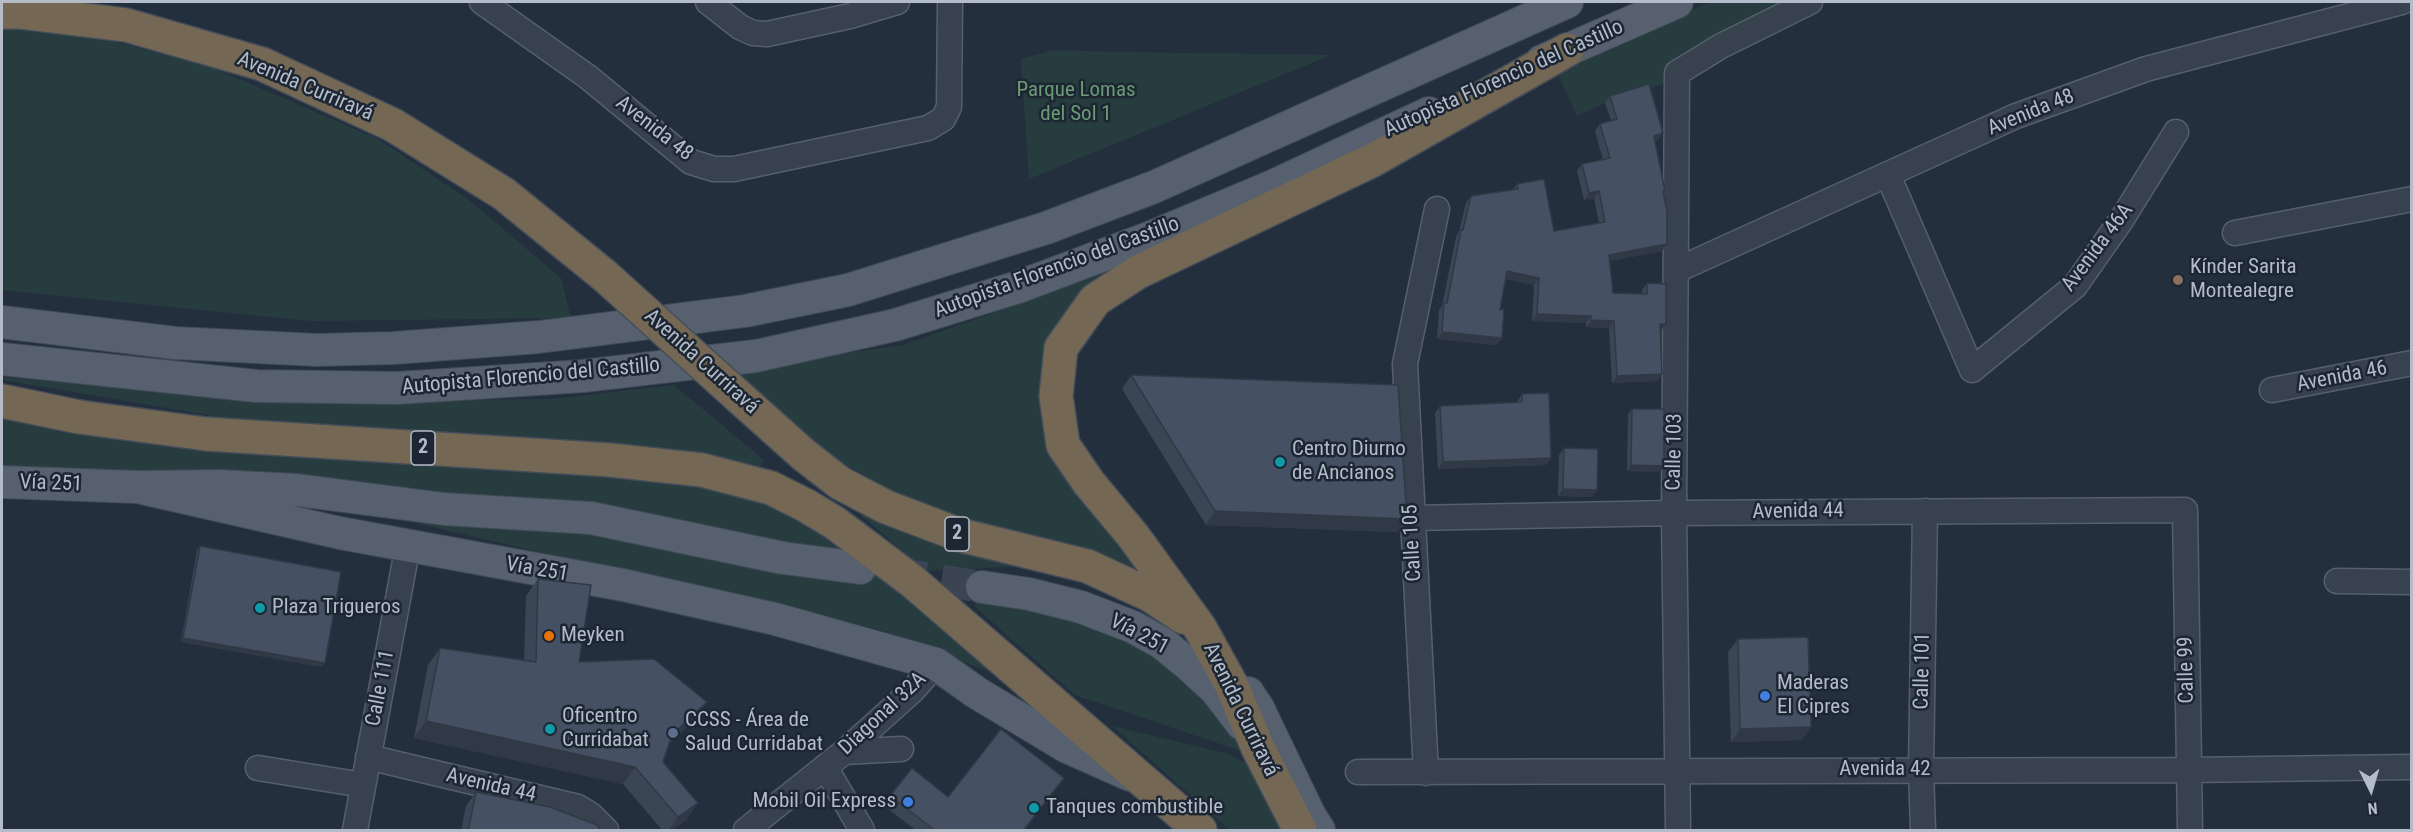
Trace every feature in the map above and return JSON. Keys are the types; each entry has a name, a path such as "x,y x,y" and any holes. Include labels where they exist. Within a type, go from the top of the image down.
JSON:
{"highway":[{"name":"Avenida Curriravá","path":"2,12 20,12 126,25 262,64 403,131 504,194 604,276 804,455 840,483 886,507 960,535 1087,567 1150,595 1200,628 1232,686 1258,748 1300,831"},
{"path":"1200,628 1134,537 1089,483 1063,446 1056,396 1062,348 1076,325 1095,300 1138,272 1373,160 1567,50"},
{"name":"2","path":"2,401 79,417 206,434 610,460 702,470 771,488 835,523 912,582 1139,779"},
{"path":"1139,779 1200,831"}],"main road":[{"name":"Autopista Florencio del Castillo","path":"2,322 175,343 317,350 394,348 574,333 745,310 848,290 1046,228 1154,187 1567,2"},
{"name":"Autopista Florencio del Castillo","path":"2,359 256,386 398,388 583,376 756,356 906,322 1018,287 1149,238 1273,186 1567,50 1677,2"},
{"name":"Vía 251","path":"2,482 137,487 219,486 297,490 444,509 591,518 783,558 860,568"},
{"name":"Vía 251","path":"137,487 340,533 622,585 763,616 936,664 977,693 1067,747 1139,779"},
{"path":"297,490 378,516 408,545 458,527 549,515"},
{"name":"Vía 251","path":"982,587 1029,594 1082,607 1133,627 1162,643 1216,690 1258,748"},
{"path":"1200,628 1228,663 1258,708 1319,831"}],"street":[{"name":"Avenida 48","path":"482,2 588,77 691,162 714,169 734,169 928,128 943,119 949,107 950,2"},
{"path":"708,2 740,27 753,33 767,34 897,2"},
{"name":"Calle 103","path":"1678,831 1674,513 1677,73 1721,46 1810,2"},
{"name":"Avenida 48","path":"1677,270 2016,117 2146,69 2402,2"},
{"name":"Avenida 46A","path":"1888,175 1972,370 2075,286 2122,219 2176,132"},
{"path":"2235,233 2412,199"},
{"name":"Calle 105","path":"1426,773 1411,518 1405,364 1437,209"},
{"name":"Avenida 46","path":"2272,390 2412,363"},
{"name":"Avenida 44","path":"1411,518 1674,513 2185,510"},
{"name":"Calle 99","path":"2185,510 2190,831"},
{"name":"Calle 101","path":"1923,831 1921,770 1925,511"},
{"name":"Calle 111","path":"356,831 408,545"},
{"path":"2337,581 2412,582"},
{"name":"Diagonal 32A","path":"746,831 844,752 912,691 936,664"},
{"path":"844,752 902,749"},
{"name":"Avenida 44","path":"368,757 578,807 591,815 606,831"},
{"path":"825,767 862,831"},
{"name":"Avenida 42","path":"1358,772 2188,770 2412,767"},
{"path":"258,768 363,785"}],"green space":[{"path":"1710,2 1788,2 1666,83 1605,103 1577,116 1556,70"},
{"path":"2,29 105,39 216,69 378,139 469,200 561,278 571,318 312,321 2,290"},
{"name":"Parque Lomas del Sol 1","path":"1053,50 1331,55 1029,179 1021,59"},
{"path":"1116,269 1066,310 1048,349 1044,397 1173,597 909,503 831,455 732,369 903,345"},
{"path":"2,377 274,401 553,399 674,385 764,460 756,473 296,430 2,380"},
{"path":"2,410 682,478 754,493 812,520 1014,681 877,629 306,496 2,470"},
{"path":"847,504 1025,566 927,571"},
{"path":"982,593 1152,641 1246,741 1244,752 1075,695 974,606"},
{"path":"1112,726 1229,754 1245,763 1263,780 1292,830 1230,830"}],"building":[{"path":"1649,84 1663,133 1654,136 1665,191 1663,191 1667,211 1667,244 1609,255 1613,293 1647,294 1647,283 1666,284 1666,324 1660,324 1662,374 1617,376 1614,321 1591,320 1591,316 1537,314 1539,278 1507,271 1500,310 1504,309 1502,338 1442,332 1444,303 1447,303 1461,230 1463,230 1471,196 1518,189 1517,184 1544,179 1554,231 1605,222 1599,191 1589,193 1582,164 1610,158 1600,124 1617,119 1610,96"},
{"name":"Centro Diurno de Ancianos","path":"1131,375 1398,385 1407,519 1215,511"},
{"path":"1549,393 1551,458 1443,462 1440,406 1522,402 1522,394"},
{"path":"1632,409 1664,409 1664,466 1631,465"},
{"path":"1564,448 1598,449 1597,490 1563,489"},
{"name":"Plaza Trigueros","path":"200,546 341,572 325,663 183,638"},
{"name":"Oficentro Curridabat","path":"538,579 591,585 579,662 654,659 707,702 672,735 663,762 698,803 678,817 635,767 426,721 440,648 536,662"},
{"name":"Maderas El Cipres","path":"1808,637 1811,727 1740,729 1738,639"},
{"path":"1001,729 1064,778 1023,831 936,831 890,796 912,768 948,797"},
{"path":"476,792 550,807 597,825 601,831 468,831"}],"tunnel":[{"path":"894,573 982,587"}],"place":[{"name":"Kínder Sarita Montealegre","path":"2178,280"},
{"name":"Centro Diurno de Ancianos","path":"1280,462"},
{"name":"Plaza Trigueros","path":"260,608"},
{"name":"Meyken","path":"549,636"},
{"name":"Maderas El Cipres","path":"1765,696"},
{"name":"Oficentro Curridabat","path":"550,729"},
{"name":"CCSS - Área de Salud Curridabat","path":"673,733"},
{"name":"Mobil Oil Express","path":"908,802"},
{"name":"Tanques combustible","path":"1034,808"}]}
